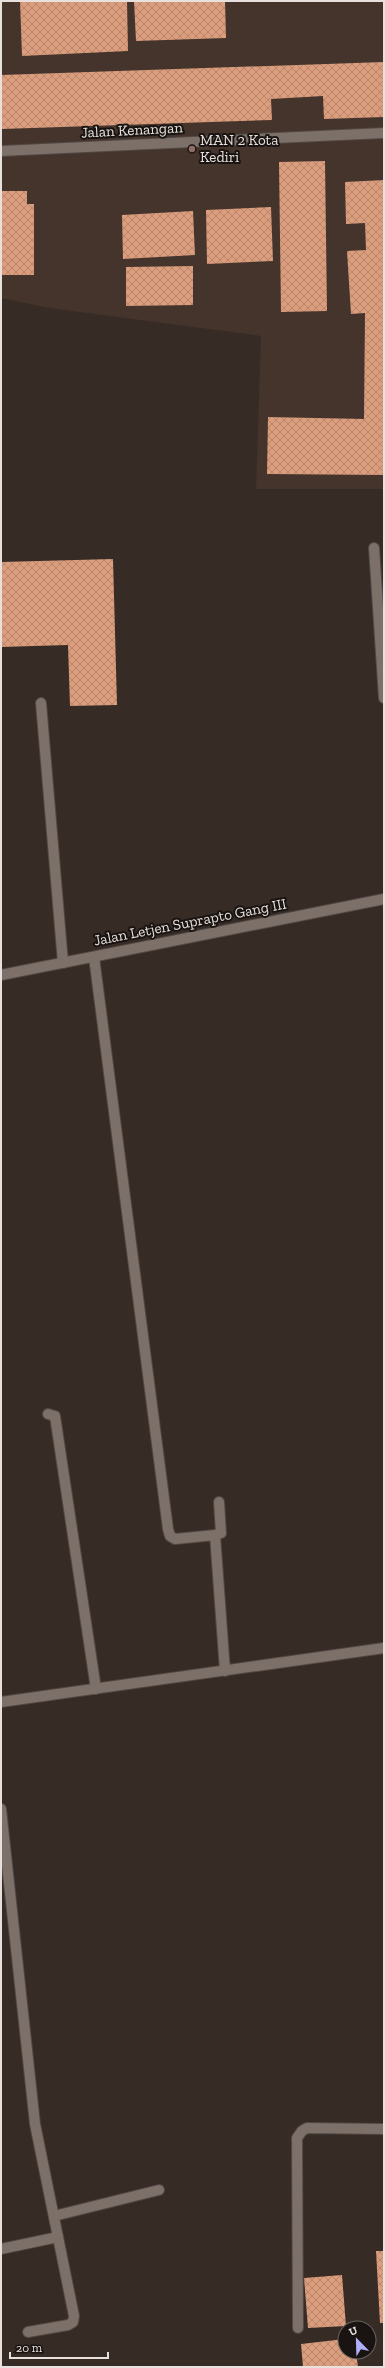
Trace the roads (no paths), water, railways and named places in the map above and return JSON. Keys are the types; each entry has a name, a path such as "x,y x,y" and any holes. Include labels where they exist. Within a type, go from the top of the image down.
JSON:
{"street":[{"name":"Jalan Kenangan","path":"1,151 384,133"},
{"path":"374,548 384,698"},
{"path":"41,703 63,963"},
{"name":"Jalan Letjen Suprapto Gang III","path":"1,975 384,899"},
{"path":"94,957 170,1536 175,1539 215,1535 221,1533 219,1502"},
{"path":"48,1414 55,1416 96,1689"},
{"path":"215,1535 225,1671"},
{"path":"1,1702 384,1648"},
{"path":"1,1809 35,2124 74,2316 73,2322 28,2332"},
{"path":"298,2328 297,2138 302,2131 307,2128 384,2129"},
{"path":"54,2216 159,2190"},
{"path":"1,2249 58,2237"}],"place":[{"name":"MAN 2 Kota Kediri","path":"192,149"}]}
